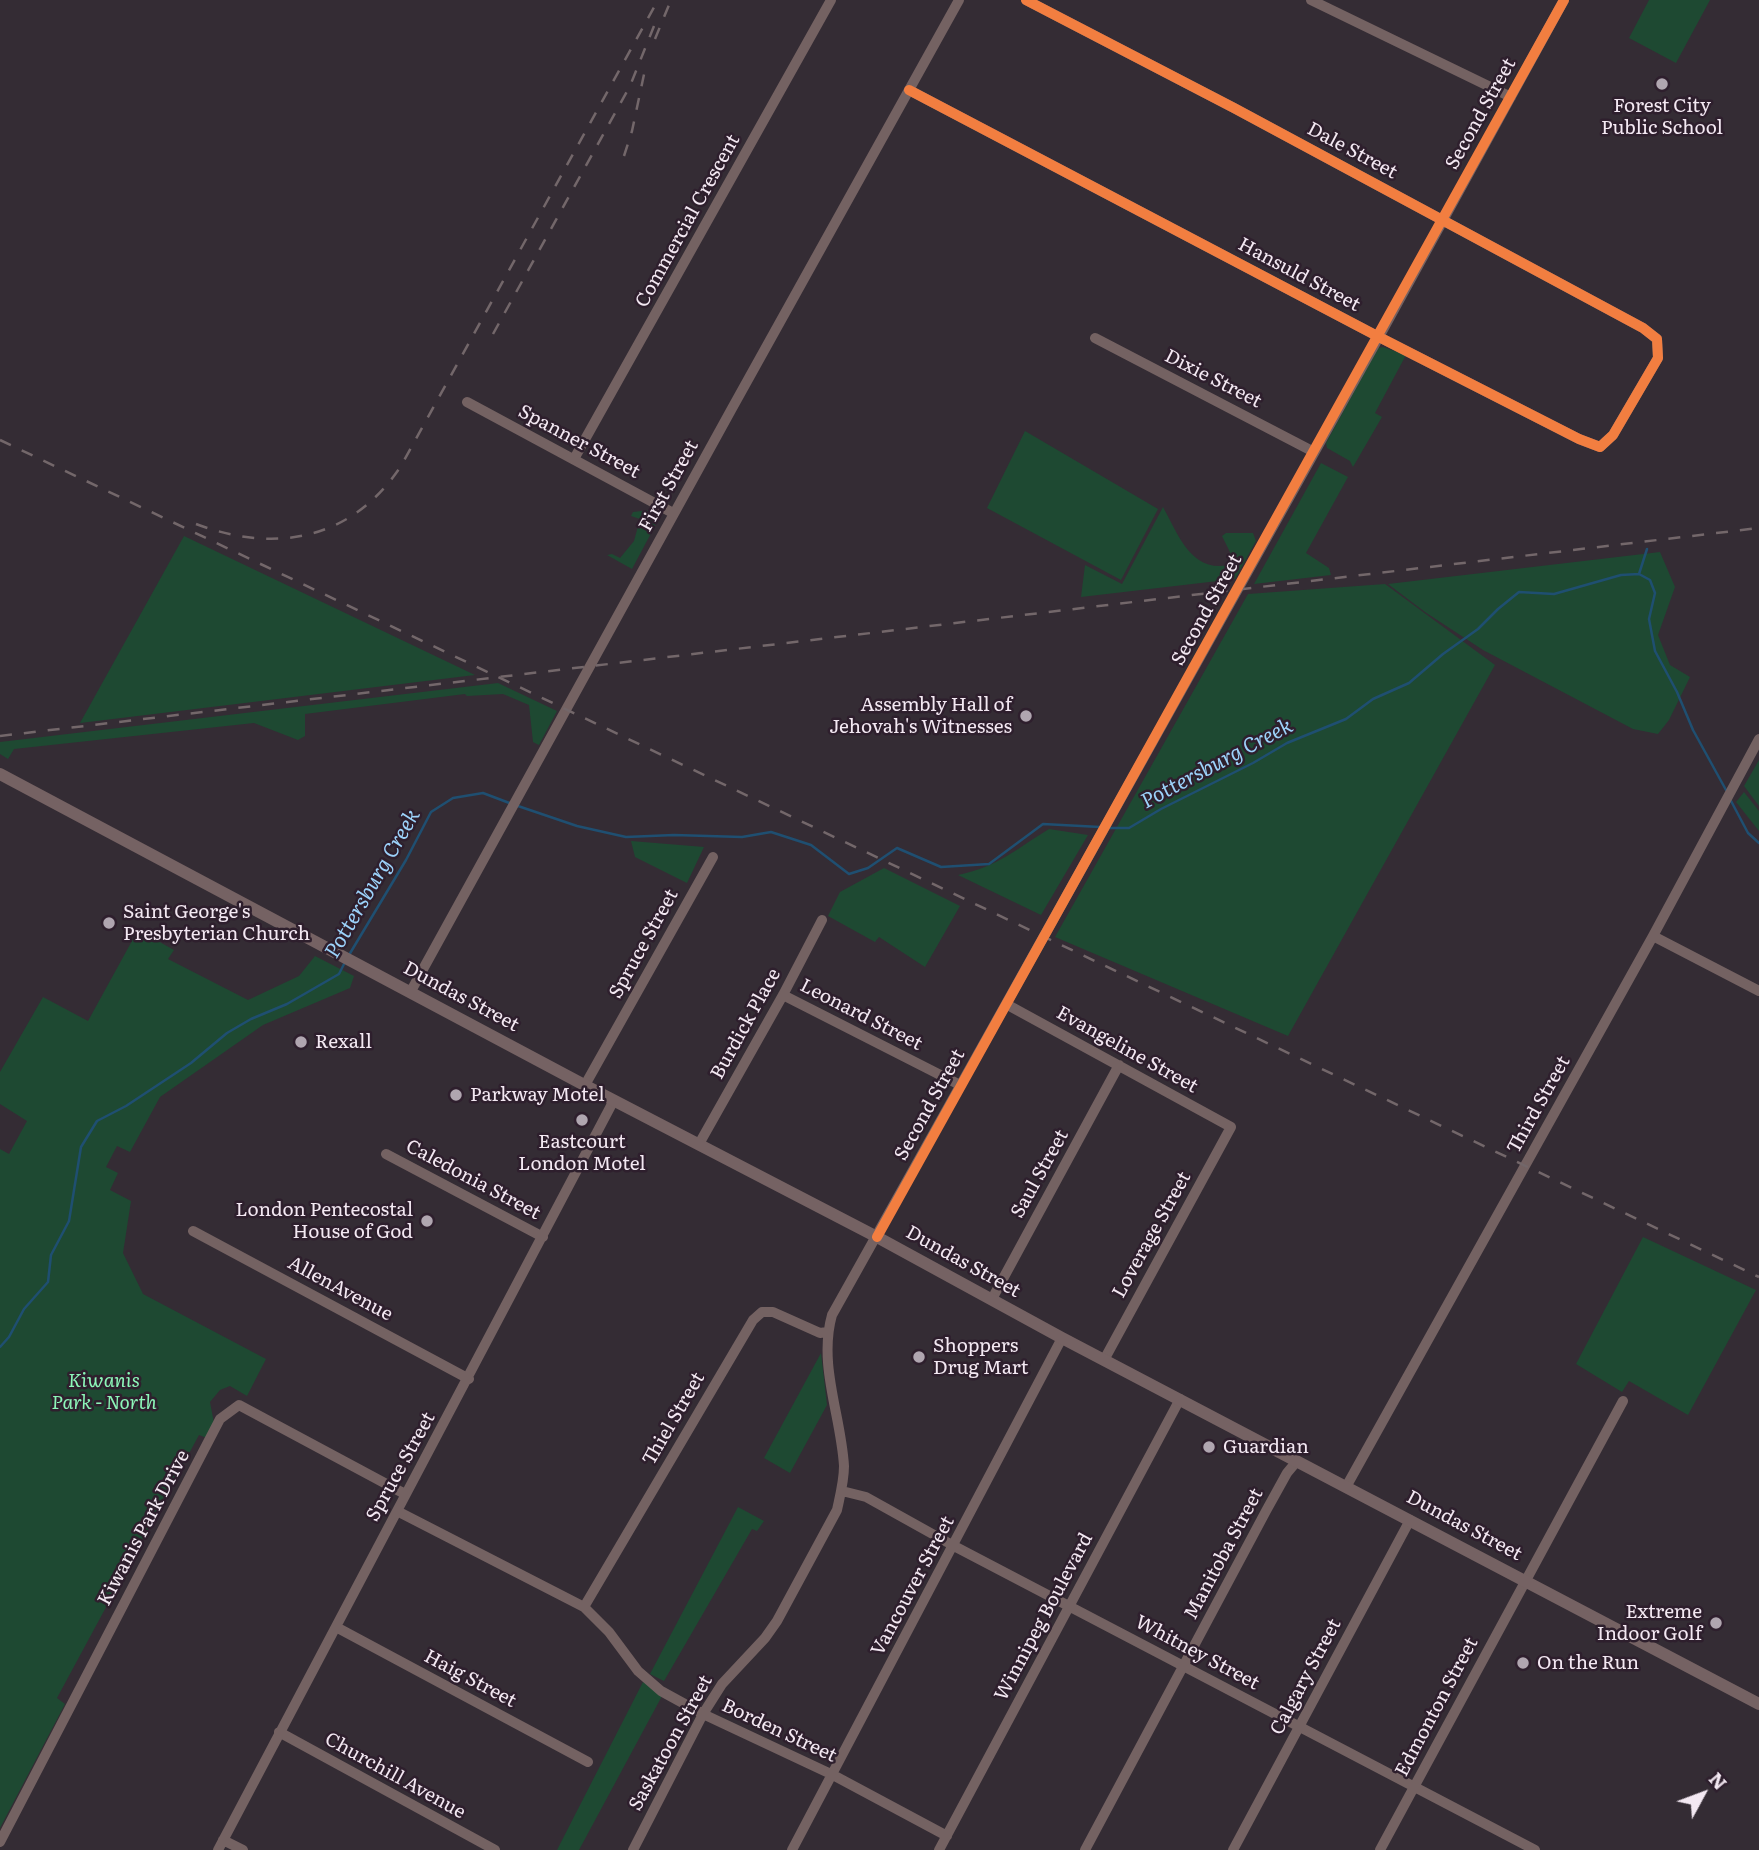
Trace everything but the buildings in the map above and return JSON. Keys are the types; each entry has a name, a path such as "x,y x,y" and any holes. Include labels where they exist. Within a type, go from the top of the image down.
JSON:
{"main road":[{"name":"Dundas Street","path":"0,774 877,1237 1062,1338 1759,1704"}],"street":[{"name":"Commercial Crescent","path":"574,459 831,0"},
{"name":"First Street","path":"411,991 582,685 673,513 960,0"},
{"name":"Dale Street","path":"1026,0 1442,220 1643,328 1657,339"},
{"path":"1311,0 1511,97"},
{"name":"Second Street","path":"877,1237 1564,0"},
{"name":"Hansuld Street","path":"909,90 1379,337 1579,439 1600,447 1613,435 1658,358 1657,339"},
{"name":"Dixie Street","path":"1095,338 1314,452"},
{"name":"Spanner Street","path":"467,402 673,513"},
{"name":"Third Street","path":"1346,1487 1653,936 1759,739"},
{"name":"Spruce Street","path":"585,1085 713,857"},
{"name":"Burdick Place","path":"699,1144 822,920"},
{"path":"1653,936 1759,991"},
{"name":"Leonard Street","path":"783,995 960,1085"},
{"name":"Evangeline Street","path":"1006,1004 1231,1127"},
{"name":"Saul Street","path":"992,1299 1119,1065"},
{"name":"Spruce Street","path":"221,1845 614,1100"},
{"name":"Loverage Street","path":"1104,1360 1231,1127"},
{"name":"Caledonia Street","path":"386,1154 543,1237"},
{"name":"AllenAvenue","path":"194,1231 469,1379"},
{"name":"Saskatoon Street","path":"633,1850 703,1714 722,1684 765,1638 777,1621 837,1510 844,1466 828,1362 827,1332 832,1315 877,1237"},
{"name":"Thiel Street","path":"584,1607 753,1320 762,1312 773,1312 820,1333 827,1332"},
{"name":"Vancouver Street","path":"792,1850 1062,1338"},
{"name":"Winnipeg Boulevard","path":"939,1850 1180,1399"},
{"name":"Edmonton Street","path":"1380,1850 1623,1401"},
{"name":"Kiwanis Park Drive","path":"0,1842 220,1419 239,1405 405,1494"},
{"name":"Manitoba Street","path":"1085,1850 1266,1511 1287,1473 1297,1461"},
{"name":"Whitney Street","path":"842,1491 866,1497 954,1546 1535,1850"},
{"name":"Borden Street","path":"397,1511 584,1607 609,1632 638,1671 661,1690 703,1714 833,1775 947,1836"},
{"name":"Calgary Street","path":"1233,1850 1410,1520"},
{"name":"Haig Street","path":"336,1627 588,1762"},
{"name":"Churchill Avenue","path":"279,1732 495,1850"},
{"path":"221,1845 243,1850"}],"green space":[{"path":"1649,0 1710,0 1676,63 1629,38"},
{"path":"1383,347 1406,355 1375,413 1382,417 1353,467 1350,461 1327,448 1326,443 1378,348"},
{"path":"1025,431 1158,509 1121,580 987,508"},
{"path":"1321,463 1348,477 1306,553 1329,568 1331,575 1254,584"},
{"path":"1163,507 1187,549 1205,563 1229,565 1233,558 1222,536 1226,533 1253,533 1256,541 1235,579 1081,597 1085,565 1122,584"},
{"path":"651,510 656,524 632,569 607,555 620,558 634,541 640,519 631,516 633,512"},
{"path":"184,536 475,675 80,723"},
{"path":"1660,552 1675,587 1658,635 1670,665 1690,677 1669,720 1658,734 1633,729 1483,650 1388,584"},
{"path":"1385,584 1495,665 1288,1036 1055,937 1248,594"},
{"path":"498,683 557,711 539,745 533,742 529,705 503,694 465,694 305,714 305,736 298,740 254,723 14,749 8,759 0,754 0,742"},
{"path":"1759,760 1759,806 1744,786"},
{"path":"1744,792 1759,811 1759,831 1736,802"},
{"path":"1049,829 1088,835 1041,915 958,875 996,862"},
{"path":"631,841 704,847 687,883 635,857"},
{"path":"884,868 960,906 925,967 879,937 875,942 828,916 840,892"},
{"name":"Kiwanis Park - North","path":"138,930 174,950 168,959 248,1000 299,976 315,956 354,976 350,988 263,1025 160,1097 130,1152 117,1146 106,1167 118,1173 110,1190 131,1201 123,1253 143,1294 266,1359 247,1396 230,1386 220,1390 210,1402 214,1423 207,1438 199,1435 57,1698 65,1704 0,1828 0,1149 9,1154 27,1121 0,1104 0,1072 43,997 88,1021"},
{"path":"1643,1237 1756,1290 1688,1415 1629,1381 1622,1392 1576,1364"},
{"path":"821,1353 827,1405 790,1473 764,1458"},
{"path":"738,1507 764,1521 757,1531 752,1529 664,1681 650,1674"},
{"path":"643,1682 662,1696 579,1850 557,1850"}],"waterway":[{"path":"1639,574 1647,549"},
{"name":"Pottersburg Creek","path":"1110,828 1129,828 1287,743 1346,719 1373,699 1409,683 1478,629 1519,592 1554,594 1621,575 1639,574 1650,580 1655,593 1649,619 1655,651 1726,790"},
{"name":"Pottersburg Creek","path":"349,955 406,860 431,812 453,798 483,793 512,804"},
{"name":"Pottersburg Creek","path":"1730,799 1748,833 1759,843"},
{"name":"Pottersburg Creek","path":"518,806 577,826 626,837 742,837 771,832 811,845 849,874 868,868 897,848 941,867 989,864 1043,824 1100,827"},
{"name":"Pottersburg Creek","path":"0,1347 9,1337 24,1309 48,1282 51,1255 69,1221 81,1147 97,1121 126,1106 191,1063 227,1033 251,1019 287,1004 339,974 344,964"}],"railway":[{"path":"196,524 255,538 310,534 336,525 360,510 381,491 401,466 658,0"},
{"path":"655,39 671,0"},
{"path":"493,334 630,86 654,26"},
{"path":"624,156 646,65"},
{"path":"0,440 1759,1277"},
{"path":"0,736 1759,528"}],"cycle path":[{"path":"909,90 1579,439 1600,447 1613,435 1658,358 1657,339 1643,328 1234,108 1026,0"},
{"path":"877,1237 1564,0"}],"place":[{"name":"Forest City Public School","path":"1662,84"},
{"name":"Assembly Hall of Jehovah's Witnesses","path":"1026,716"},
{"name":"Saint George's Presbyterian Church","path":"109,923"},
{"name":"Rexall","path":"301,1042"},
{"name":"Parkway Motel","path":"456,1095"},
{"name":"Eastcourt London Motel","path":"582,1120"},
{"name":"London Pentecostal House of God","path":"427,1221"},
{"name":"Shoppers Drug Mart","path":"919,1357"},
{"name":"Guardian","path":"1209,1447"},
{"name":"Extreme Indoor Golf","path":"1716,1623"},
{"name":"On the Run","path":"1523,1663"}]}
